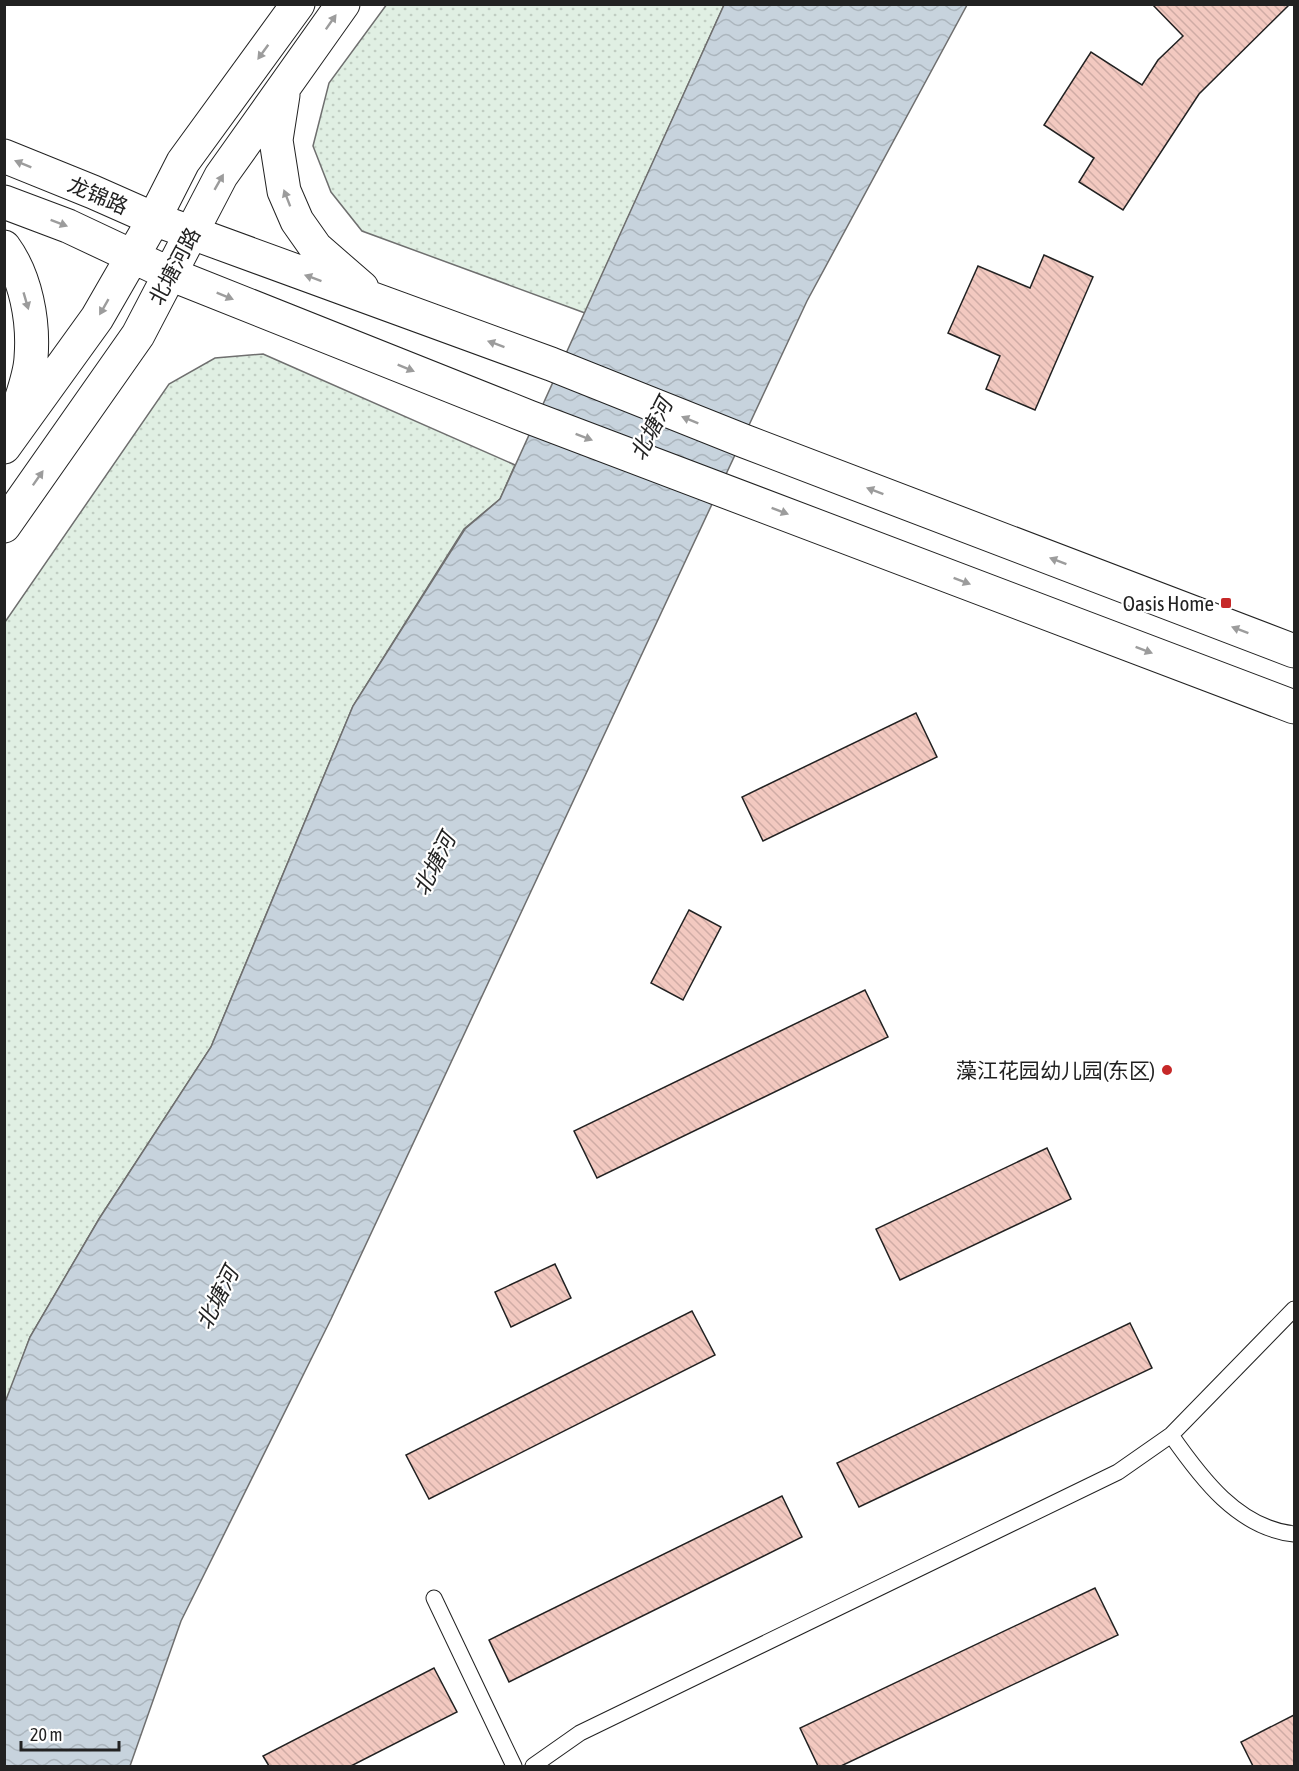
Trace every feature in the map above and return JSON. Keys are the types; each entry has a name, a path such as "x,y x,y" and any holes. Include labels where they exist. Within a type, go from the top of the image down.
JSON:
{"main road":[{"name":"北塘河路","path":"7,443 97,318 154,219 183,162 298,4"},
{"name":"北塘河路","path":"4,526 138,335 221,176 343,4"},
{"path":"285,88 276,141 284,191 297,221 316,249 380,303"},
{"name":"龙锦路","path":"4,156 154,219 551,364 744,441 1294,651"},
{"name":"龙锦路","path":"4,202 68,226 170,274 529,417 1294,707"},
{"path":"4,247 13,259 29,307 32,358 7,443"}],"lane":[{"path":"533,1767 580,1733 1118,1472 1171,1435 1294,1309"},
{"path":"1171,1435 1192,1466 1219,1498 1255,1522 1294,1534"},
{"path":"434,1598 514,1767"}],"green space":[{"path":"387,4 724,5 585,313 362,231 331,192 313,146 329,83"},
{"path":"263,354 515,465 500,499 464,529 353,706 211,1047 99,1219 30,1337 5,1405 5,622 169,384 215,358"}],"water":[{"name":"北塘河","path":"724,5 967,5 807,301 331,1319 181,1621 130,1766 5,1766 4,1405 30,1337 99,1219 211,1047 353,706 465,529 500,499"}],"building":[{"path":"1152,4 1290,4 1199,94 1123,210 1079,182 1094,158 1044,125 1091,52 1142,85 1158,60 1183,36"},
{"path":"1044,255 1093,277 1035,410 986,389 1000,356 948,333 978,266 1030,288"},
{"path":"916,713 937,757 763,841 742,797"},
{"path":"689,910 721,927 683,1000 651,983"},
{"path":"865,990 888,1037 597,1178 574,1131"},
{"path":"1047,1148 1071,1199 900,1280 876,1229"},
{"path":"555,1264 571,1298 511,1327 495,1292"},
{"path":"692,1311 715,1355 429,1499 406,1455"},
{"path":"1130,1323 1152,1368 859,1507 837,1463"},
{"path":"782,1496 802,1537 509,1682 489,1640"},
{"path":"1095,1588 1118,1635 841,1766 818,1766 800,1728"},
{"path":"434,1668 457,1712 351,1766 269,1766 263,1756"},
{"path":"1294,1715 1294,1766 1253,1766 1241,1742"}],"place":[{"name":"Oasis Home","path":"1226,603"},
{"name":"藻江花园幼儿园(东区)","path":"1167,1070"}]}
